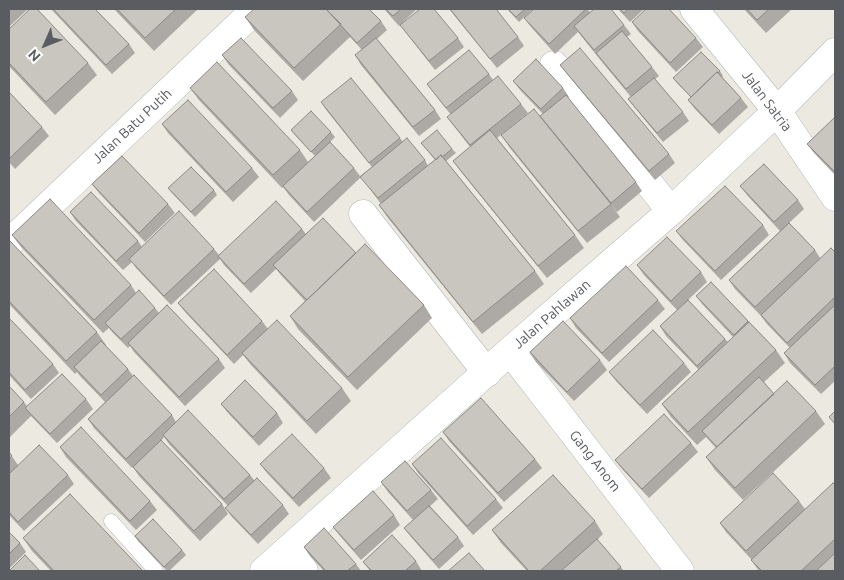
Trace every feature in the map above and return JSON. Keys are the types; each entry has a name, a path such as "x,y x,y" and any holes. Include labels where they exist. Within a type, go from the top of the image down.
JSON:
{"street":[{"name":"Jalan Batu Putih","path":"9,243 256,9"},
{"name":"Jalan Satria","path":"694,9 776,111 835,198"},
{"name":"Jalan Pahlawan","path":"264,571 510,351 671,211 835,52"},
{"path":"554,65 671,211"},
{"path":"363,214 487,373"},
{"name":"Gang Anom","path":"510,351 680,571"},
{"path":"288,550 304,571"}],"lane":[{"path":"111,521 156,571"}],"building":[{"path":"30,9 37,9 88,63 46,102 9,63 9,29"},
{"path":"53,9 95,9 129,44 106,65"},
{"path":"117,9 176,9 145,38"},
{"path":"254,9 326,9 341,24 294,68 245,17"},
{"path":"326,9 369,9 381,21 357,43"},
{"path":"386,9 401,9 393,16"},
{"path":"420,9 434,9 458,38 429,61 400,25"},
{"path":"450,9 496,9 518,37 490,59"},
{"path":"508,9 525,9 516,17"},
{"path":"534,9 586,9 549,44 524,18"},
{"path":"594,9 611,9 624,25 594,50 574,26"},
{"path":"620,9 628,9 624,13"},
{"path":"646,9 669,9 696,38 670,63 632,22"},
{"path":"747,9 769,9 757,20"},
{"path":"622,31 652,67 626,89 596,53"},
{"path":"241,38 292,91 273,108 222,55"},
{"path":"376,38 435,110 413,127 355,55"},
{"path":"580,48 669,154 649,171 560,65"},
{"path":"469,50 489,74 446,108 427,84"},
{"path":"701,52 720,71 691,97 673,78"},
{"path":"536,59 563,88 541,109 513,81"},
{"path":"217,62 300,150 273,175 190,88"},
{"path":"717,72 741,98 712,125 688,100"},
{"path":"498,76 521,104 470,145 447,117"},
{"path":"351,78 400,138 369,163 321,102"},
{"path":"654,78 683,112 657,133 628,99"},
{"path":"9,92 42,127 9,159"},
{"path":"566,95 636,182 611,203 540,116"},
{"path":"188,100 252,168 226,192 162,124"},
{"path":"534,109 611,204 578,231 501,135"},
{"path":"311,111 331,132 311,152 291,130"},
{"path":"835,117 835,172 807,144"},
{"path":"437,130 452,149 436,160 421,143"},
{"path":"490,130 575,235 538,266 453,161"},
{"path":"407,138 425,160 378,198 360,177"},
{"path":"330,142 354,168 307,212 283,186"},
{"path":"441,155 535,271 473,322 379,205"},
{"path":"122,156 168,204 139,233 92,184"},
{"path":"764,164 798,200 774,222 740,186"},
{"path":"191,167 214,190 191,212 168,188"},
{"path":"725,186 763,225 715,271 676,231"},
{"path":"91,192 138,241 116,261 70,212"},
{"path":"50,199 131,285 94,320 12,235"},
{"path":"276,201 302,229 244,284 218,256"},
{"path":"179,211 214,249 164,296 129,259"},
{"path":"323,218 356,253 307,300 273,265"},
{"path":"789,223 815,250 755,307 729,280"},
{"path":"667,237 701,272 671,301 637,265"},
{"path":"9,240 97,332 66,361 9,301"},
{"path":"365,244 424,305 348,377 290,316"},
{"path":"831,248 835,252 835,297 787,343 761,315"},
{"path":"626,266 658,300 602,353 570,318"},
{"path":"214,269 262,321 227,355 178,303"},
{"path":"711,282 748,321 734,335 696,296"},
{"path":"139,290 155,308 121,339 105,323"},
{"path":"688,300 725,339 697,366 660,326"},
{"path":"167,305 219,359 179,397 128,343"},
{"path":"835,305 835,366 815,385 784,353"},
{"path":"9,318 53,364 25,390 9,372"},
{"path":"277,320 342,388 307,421 242,353"},
{"path":"563,321 600,360 567,392 530,352"},
{"path":"749,322 776,350 688,432 662,404"},
{"path":"653,330 684,363 640,405 609,372"},
{"path":"101,341 128,369 101,395 74,367"},
{"path":"62,374 86,399 50,434 25,408"},
{"path":"134,375 172,415 126,459 88,419"},
{"path":"759,377 774,394 717,447 702,431"},
{"path":"245,380 277,413 253,437 221,404"},
{"path":"787,381 816,411 735,488 706,457"},
{"path":"9,386 24,402 9,417"},
{"path":"481,398 535,459 498,493 443,432"},
{"path":"188,410 250,475 224,499 163,435"},
{"path":"835,411 835,424 829,417"},
{"path":"664,414 691,443 642,489 615,460"},
{"path":"81,427 150,501 130,521 60,447"},
{"path":"292,434 324,468 293,498 260,464"},
{"path":"441,438 496,499 467,526 412,464"},
{"path":"161,440 222,504 194,531 133,467"},
{"path":"39,445 68,475 18,522 9,512 9,474"},
{"path":"405,461 431,490 407,511 381,482"},
{"path":"773,473 799,501 746,551 720,523"},
{"path":"553,475 595,521 540,571 529,571 492,530"},
{"path":"257,478 283,505 251,535 225,508"},
{"path":"833,483 835,485 835,539 801,571 762,571 751,560"},
{"path":"373,491 394,515 354,550 333,527"},
{"path":"70,494 143,571 54,571 23,538"},
{"path":"429,506 458,537 433,560 404,528"},
{"path":"153,519 182,550 164,567 135,536"},
{"path":"324,528 356,564 347,571 326,571 304,547"},
{"path":"9,532 20,543 9,554"},
{"path":"392,535 416,561 405,571 372,571 363,562"},
{"path":"597,539 621,567 616,571 561,571"},
{"path":"469,553 485,571 448,571"},
{"path":"835,553 835,571 816,571"},
{"path":"25,555 40,571 9,571"}]}
